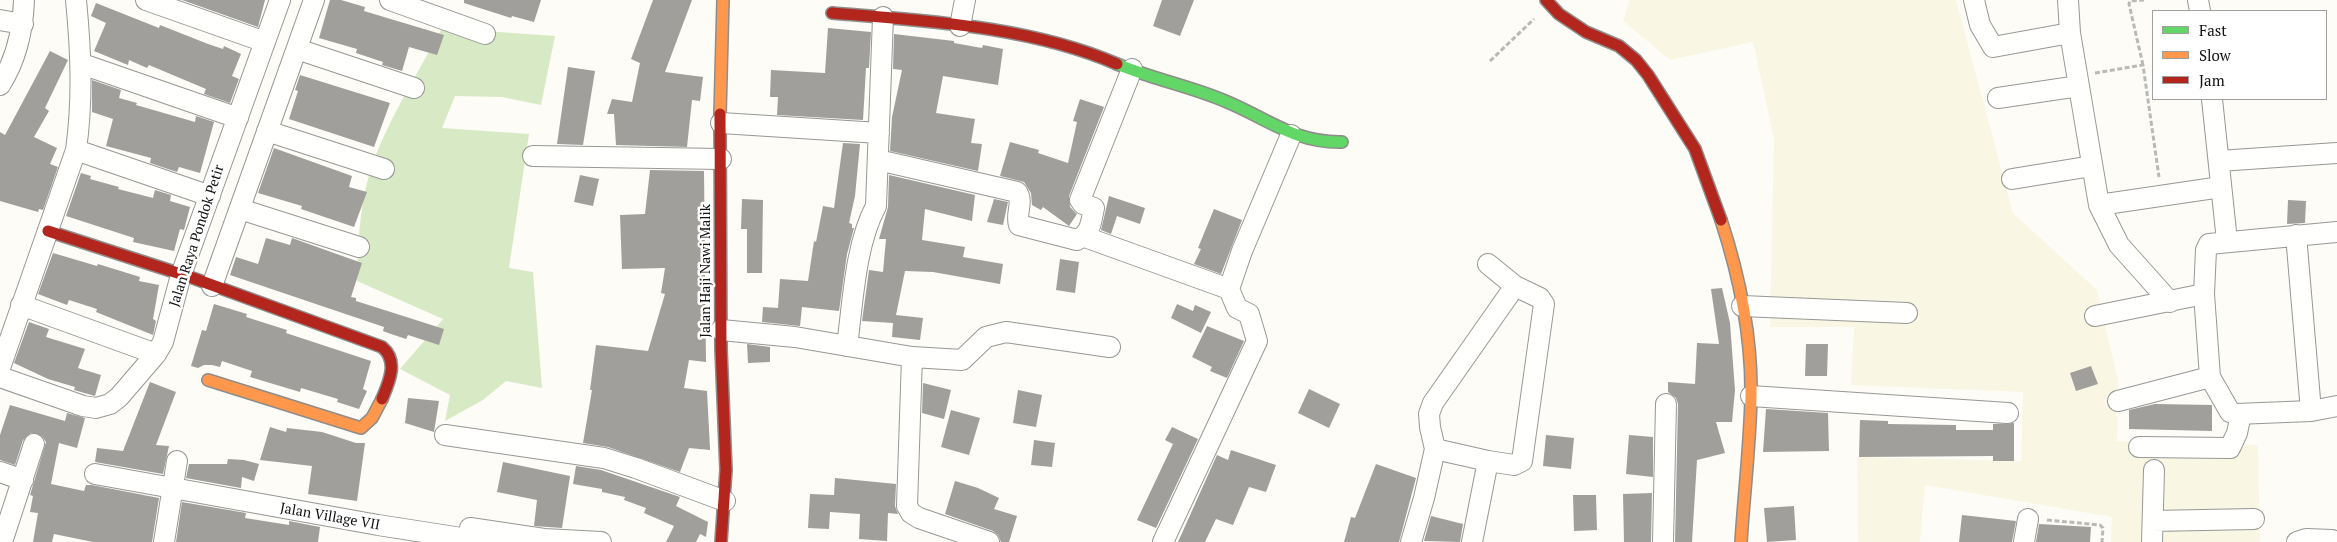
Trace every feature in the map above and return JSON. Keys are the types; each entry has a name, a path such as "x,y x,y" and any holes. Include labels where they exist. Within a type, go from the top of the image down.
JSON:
{"street":[{"path":"0,85 14,54 23,24 24,0"},
{"path":"0,368 76,150 80,124 82,64 76,0"},
{"path":"146,0 265,42"},
{"name":"Jalan Raya Pondok Petir","path":"0,378 83,406 96,408 110,404 119,397 156,354 168,327 186,276 210,196 280,0"},
{"path":"210,285 240,209 314,0"},
{"path":"390,0 485,34"},
{"name":"Jalan Haji Nawi Malik","path":"721,542 725,501 726,454 721,330 723,0"},
{"path":"960,26 965,0"},
{"path":"1974,0 1980,25 1993,47 2070,33"},
{"path":"2068,0 2070,33 2099,205 2119,245 2170,302"},
{"path":"1548,2 1586,32 1619,46 1636,60 1648,75 1696,149 1730,247 1742,306 1751,396 1741,542"},
{"path":"832,13 960,26 1077,48 1132,70 1253,112 1291,135 1326,143 1342,142"},
{"path":"847,346 860,257 866,230 876,206 883,17"},
{"path":"0,20 23,24"},
{"path":"296,49 414,88"},
{"path":"82,64 238,118"},
{"path":"878,160 1016,192 1020,202 1017,220 1019,225 1077,240 1085,237 1089,230 1094,208 1083,204 1080,200 1132,70"},
{"path":"1998,98 2078,81"},
{"path":"2212,100 2227,241"},
{"path":"721,123 879,133"},
{"path":"267,131 384,170"},
{"path":"1163,542 1257,341 1249,314 1237,308 1229,289 1242,251 1291,135"},
{"path":"76,150 210,196"},
{"path":"2219,160 2337,153"},
{"path":"532,156 721,159"},
{"path":"2012,179 2092,166"},
{"path":"2099,205 2221,187"},
{"path":"240,209 359,247"},
{"path":"48,231 186,276 382,347 390,354 392,362 379,406 367,426 361,428 352,427 208,380"},
{"path":"2337,232 2209,244 2206,250 2204,294 2210,378 2230,412 2241,414 2311,411 2337,406"},
{"path":"2296,235 2311,411"},
{"path":"1085,237 1229,289"},
{"path":"1436,449 1514,465 1522,461 1544,304 1540,298 1515,286 1488,264"},
{"path":"1411,542 1436,449 1429,414 1433,403 1515,286"},
{"path":"2095,316 2204,294"},
{"path":"21,305 156,354"},
{"path":"1742,306 1907,313"},
{"path":"721,330 795,337 912,357 962,360 986,337 1006,332 1110,347"},
{"path":"912,357 907,506 911,513 919,518 989,542"},
{"path":"2118,401 2210,378"},
{"path":"1751,396 2008,413"},
{"path":"1663,542 1666,404"},
{"path":"2139,447 2230,448 2238,433 2241,414"},
{"path":"445,435 604,458 725,501"},
{"path":"2,542 34,444"},
{"path":"1472,542 1488,461"},
{"path":"164,542 178,462"},
{"path":"2152,542 2154,470"},
{"path":"0,472 23,480"},
{"name":"Jalan Village VII","path":"95,474 387,527 496,539 601,542"},
{"name":"Jalan Village VII","path":"377,514 496,539"},
{"path":"2024,542 2028,519"},
{"path":"2153,521 2254,519"},
{"path":"2297,542 2306,539 2332,540"}],"path":[{"path":"2144,0 2133,0 2129,4 2143,66 2161,196"},
{"path":"1490,61 1548,2"},
{"path":"2078,81 2143,66"},
{"path":"2028,519 2100,525 2103,528 2102,542"}],"shaded area":[{"path":"1630,0 1956,0 2013,213 2097,290 2118,380 2117,441 2258,445 2260,542 2111,542 2112,517 1925,485 1920,542 1858,542 1857,457 2021,461 2023,392 1851,385 1854,327 1770,327 1774,139 1753,42 1670,60 1623,21"}],"green space":[{"path":"442,28 555,36 541,105 502,97 455,96 442,128 529,134 509,268 533,272 542,388 506,381 483,400 445,421 450,395 400,369 443,319 357,281 361,217 365,191 374,161 381,142 401,102"}],"building":[{"path":"182,0 265,0 258,27"},
{"path":"330,0 341,0 365,7 364,11 444,35 437,55 409,47 402,71 382,65 383,62 356,53 357,49 319,38"},
{"path":"464,0 541,0 534,22 512,16 511,18 464,3"},
{"path":"653,0 692,0 665,72 703,77 700,101 692,100 687,147 616,145 614,114 607,114 612,99 632,102 640,63 631,59"},
{"path":"1162,0 1194,0 1180,36 1153,26"},
{"path":"96,3 159,28 160,25 223,49 224,46 241,54 232,76 239,79 230,103 204,94 206,89 149,65 147,68 129,60 128,65 94,51 106,23 91,16"},
{"path":"828,28 871,32 869,68 866,68 863,120 777,115 778,97 770,97 771,70 825,73"},
{"path":"894,34 954,41 954,43 982,48 983,45 1003,49 998,85 943,76 936,113 975,119 971,143 982,144 978,171 890,151 892,117 902,70 893,69"},
{"path":"50,51 68,60 45,108 49,111 34,137 57,148 50,164 58,167 43,210 39,209 38,212 0,201 0,132 5,135"},
{"path":"568,67 595,71 583,145 557,144"},
{"path":"300,75 390,103 374,147 289,119 298,91 295,90"},
{"path":"92,80 121,90 119,98 137,103 136,105 195,122 196,116 214,122 200,173 179,167 177,172 150,163 151,158 106,146 113,119 92,112"},
{"path":"1080,99 1104,107 1069,196 1070,207 1077,214 1069,226 1043,207 1041,210 1032,205 1031,193 1024,182 1000,176 1010,142 1039,150 1038,153 1068,163 1077,122 1073,121"},
{"path":"843,143 860,144 855,196 849,223 854,228 847,254 839,311 802,307 800,326 762,322 763,307 778,308 780,279 808,281 814,241 816,242 823,206 834,208"},
{"path":"274,148 352,176 349,187 367,192 354,227 301,209 302,206 258,193"},
{"path":"650,170 704,171 706,362 689,360 684,388 707,391 710,450 689,448 680,472 608,447 583,443 592,390 590,390 596,345 648,351 665,294 661,293 665,268 622,269 620,215 645,214"},
{"path":"81,173 91,176 90,179 119,187 118,189 153,198 155,190 171,195 170,201 190,207 184,230 180,229 174,251 133,242 134,238 66,216"},
{"path":"580,175 599,179 593,206 574,202"},
{"path":"889,175 975,195 972,221 925,209 922,240 965,247 963,257 1003,264 1000,284 933,272 905,271 896,315 923,318 920,340 892,337 893,323 862,321 869,270 883,272 886,239 879,239 888,207"},
{"path":"1109,196 1145,208 1140,224 1117,216 1111,234 1101,230"},
{"path":"742,199 763,200 762,273 747,273 747,229 741,229"},
{"path":"994,199 1008,202 1003,225 987,222"},
{"path":"2288,200 2306,201 2305,223 2287,224"},
{"path":"1214,209 1242,220 1221,274 1194,264 1201,249 1198,248"},
{"path":"266,238 290,245 292,238 362,263 351,297 356,298 356,301 444,329 439,345 408,335 406,339 391,334 383,331 384,327 230,275 236,257 258,264"},
{"path":"53,253 97,266 98,264 140,277 139,281 159,285 153,319 156,321 153,335 96,312 97,309 69,300 67,305 38,294"},
{"path":"1060,259 1079,262 1075,293 1056,290"},
{"path":"1722,288 1730,323 1735,390 1732,422 1716,422 1725,453 1697,460 1692,542 1675,542 1678,404 1676,398 1668,392 1668,382 1695,384 1697,343 1719,344 1711,289"},
{"path":"214,304 247,314 246,317 287,330 286,333 371,361 363,389 367,391 359,409 337,402 338,399 301,388 300,392 250,377 252,371 222,361 220,367 204,365 198,368 191,366 202,330 206,331"},
{"path":"1177,304 1193,311 1195,305 1211,312 1201,333 1171,318"},
{"path":"29,322 49,329 46,337 85,349 78,368 101,375 95,396 74,390 75,387 48,379 14,363"},
{"path":"1207,326 1244,341 1227,378 1210,371 1212,367 1192,357"},
{"path":"747,344 770,347 770,362 748,363"},
{"path":"1806,344 1828,344 1827,376 1805,376"},
{"path":"2091,366 2098,384 2076,391 2070,373"},
{"path":"150,382 176,392 156,445 169,446 163,474 95,462 97,448 123,451"},
{"path":"923,383 951,390 944,419 922,413"},
{"path":"1309,389 1340,404 1329,428 1298,413"},
{"path":"1018,390 1042,395 1036,427 1013,423"},
{"path":"408,398 439,401 434,432 405,423"},
{"path":"2155,404 2212,405 2212,431 2129,429 2129,410"},
{"path":"10,405 65,421 67,413 85,418 77,448 59,443 51,484 84,491 86,485 92,485 159,498 152,542 93,542 54,534 52,542 33,542 38,513 30,512 33,496 30,495 46,442 42,436 31,433 23,440 15,465 0,460 0,435"},
{"path":"1766,409 1828,413 1829,451 1763,452"},
{"path":"951,410 980,418 969,455 941,447"},
{"path":"1860,420 1888,421 1888,424 1956,425 1956,430 1993,430 1993,424 2014,423 2014,461 1993,461 1993,456 1859,457"},
{"path":"270,427 286,432 287,428 322,432 356,443 365,443 357,501 308,494 312,466 260,460"},
{"path":"1172,427 1198,439 1156,528 1137,520 1173,444 1165,440"},
{"path":"1546,435 1574,438 1571,469 1543,466"},
{"path":"1629,435 1653,437 1653,477 1626,474"},
{"path":"1034,440 1055,443 1052,467 1031,465"},
{"path":"1231,450 1276,465 1266,492 1249,487 1233,525 1216,519 1205,542 1178,542 1217,455 1228,460"},
{"path":"228,459 244,460 259,464 254,481 242,477 241,488 186,478 189,464 227,464"},
{"path":"503,462 570,476 562,528 534,526 537,500 497,492"},
{"path":"1376,464 1416,478 1399,542 1344,542 1351,517 1355,518"},
{"path":"576,466 601,470 680,497 676,506 708,522 706,537 700,534 696,542 666,542 674,526 644,513 646,508 624,500 625,497 602,492 602,489 573,484"},
{"path":"835,478 896,484 895,506 898,514 888,513 887,541 859,539 860,514 830,512 829,529 808,528 810,494 834,495"},
{"path":"955,481 978,488 999,498 994,509 1017,516 1009,542 1001,542 998,535 993,531 945,514"},
{"path":"1652,493 1651,542 1624,542 1623,494"},
{"path":"1573,495 1596,495 1597,530 1574,531"},
{"path":"182,502 246,513 245,518 289,525 289,521 320,527 318,542 176,542"},
{"path":"1794,506 1796,540 1767,542 1764,508"},
{"path":"1962,515 2016,521 2012,542 1959,542"},
{"path":"1431,516 1463,524 1460,542 1424,541"},
{"path":"2039,524 2091,527 2090,542 2036,542"}],"traffic: fast":[{"path":"1117,64 1212,96 1295,134 1325,141 1342,142"}],"traffic: slow":[{"path":"720,114 723,0"},
{"path":"1721,220 1739,285 1747,330 1751,375 1741,542"},
{"path":"208,380 361,428 372,418 382,399"}],"traffic: jam":[{"path":"1546,0 1559,14 1586,32 1619,46 1636,60 1648,75 1695,149 1721,220"},
{"path":"832,13 977,27 1013,33 1083,51 1117,64"},
{"path":"720,114 721,349 726,470 721,542"},
{"path":"48,231 190,277 382,347 387,353 391,365 390,379 382,399"}]}
